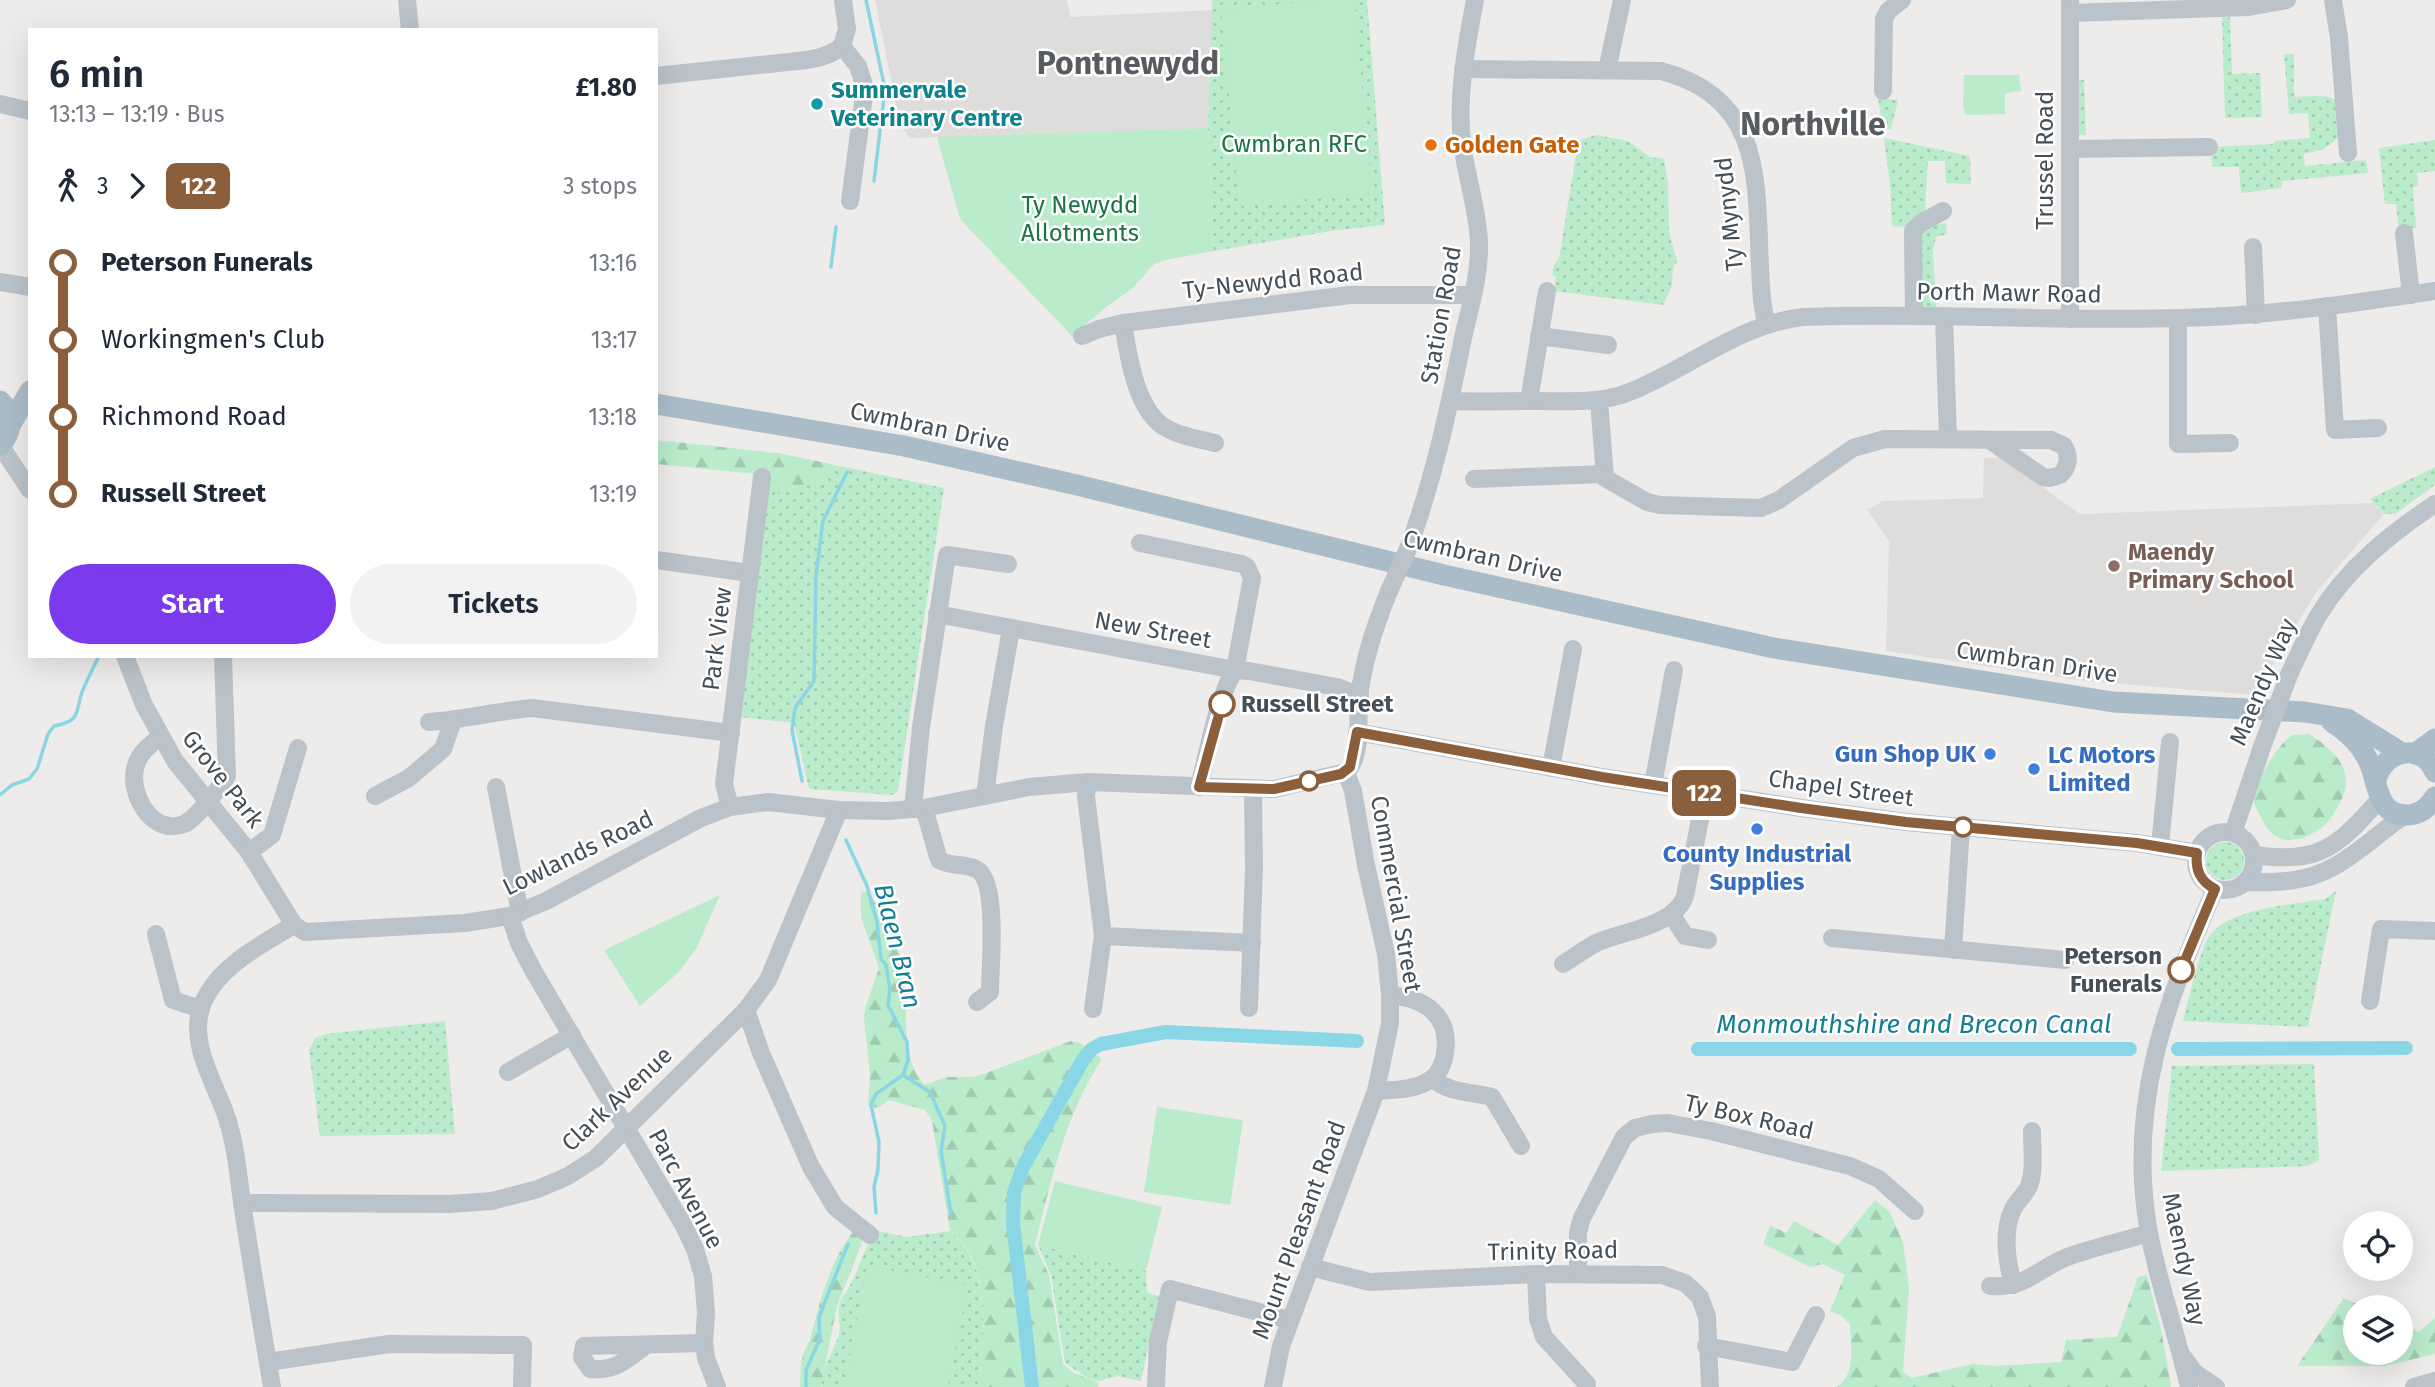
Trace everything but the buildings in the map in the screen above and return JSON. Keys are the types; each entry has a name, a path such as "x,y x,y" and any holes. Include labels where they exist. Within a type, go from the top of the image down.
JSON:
{"main road":[{"path":"0,391 28,384"},
{"path":"0,445 28,394"},
{"path":"0,401 9,414 10,425"},
{"name":"Cwmbran Drive","path":"658,404 917,449 1077,485 1444,575 1774,648 2113,702 2305,712 2347,719 2408,754 2424,758 2435,772"},
{"name":"Cwmbran Drive","path":"2305,712 2325,719 2350,736 2369,760 2378,789"},
{"path":"2434,803 2417,813 2395,813 2386,807 2378,789 2384,762 2408,754 2435,739"}],"street":[{"path":"407,0 410,28"},
{"path":"658,76 814,59 835,52 842,46 847,29 844,0"},
{"name":"Station Road","path":"1408,549 1427,496 1451,401 1472,295 1479,243 1462,139 1464,69 1475,0"},
{"path":"1607,71 1622,0"},
{"path":"1883,91 1884,19 1888,11 1902,0"},
{"path":"2333,0 2339,38 2348,153"},
{"path":"2070,6 2249,6 2281,1"},
{"name":"Trussel Road","path":"2070,6 2070,319"},
{"path":"842,46 858,66 865,88 850,201"},
{"name":"Ty Mynydd","path":"1464,69 1661,71 1689,80 1716,97 1736,122 1751,152 1761,295 1767,325"},
{"path":"0,104 28,111"},
{"path":"2070,149 2209,148"},
{"path":"1914,317 1913,231 1921,223 1943,211"},
{"path":"2404,233 2411,295"},
{"path":"2253,247 2256,315"},
{"path":"0,282 28,287"},
{"path":"1529,401 1547,291"},
{"name":"Porth Mawr Road","path":"1451,401 1599,400 1631,392 1731,340 1767,325 1803,317 2070,319 2256,315 2435,291"},
{"name":"Ty-Newydd Road","path":"1082,336 1123,323 1350,295 1472,295"},
{"path":"2327,306 2334,430 2378,428"},
{"path":"1944,317 1948,439"},
{"path":"2178,318 2178,444 2230,443"},
{"path":"1123,323 1133,375 1153,418 1169,430 1214,443"},
{"path":"1539,336 1608,345"},
{"path":"1599,400 1604,474 1611,484 1647,502 1660,505 1761,508 1779,500 1845,453 1868,442 1895,438 1991,441"},
{"path":"0,445 28,487"},
{"path":"1474,479 1604,474"},
{"name":"Park View","path":"730,807 724,784 762,477"},
{"name":"Maendy Way","path":"2233,833 2289,675 2318,616 2337,589 2380,544 2432,508"},
{"path":"1140,543 1247,567 1251,572 1252,584 1235,670 1229,681 1199,787"},
{"name":"Commercial Street","path":"1376,1091 1390,1023 1390,995 1386,954 1366,865 1356,802 1346,772 1353,761 1360,696 1371,634 1408,549"},
{"path":"977,1002 990,992 989,887 977,869 946,865 939,860 926,821 919,809 921,727 947,555 1008,564"},
{"path":"658,560 750,573"},
{"name":"New Street","path":"937,614 1337,687 1360,696"},
{"path":"985,796 1011,629"},
{"path":"1552,768 1573,649"},
{"name":"Grove Park","path":"126,658 160,737 174,761 249,852 294,925"},
{"path":"160,737 141,753 134,768 135,787 142,808 154,821 173,825 185,824 219,789 227,776 223,658"},
{"path":"1653,785 1674,670"},
{"path":"429,722 453,721 532,708 731,733"},
{"path":"375,796 409,778 443,749 453,721"},
{"name":"Chapel Street","path":"1357,732 1705,794 1868,817 2160,846 2197,853"},
{"path":"2160,846 2171,742"},
{"path":"249,852 272,835 298,748"},
{"name":"Lowlands Road","path":"294,925 305,932 323,933 465,923 515,914 546,901 701,818 730,807 768,802 839,810 888,811 919,809 1029,787 1088,782 1253,790 1274,789 1346,772"},
{"path":"1088,782 1088,807 1103,936 1093,1009"},
{"name":"Parc Avenue","path":"496,787 519,943 695,1249 703,1276 706,1358 717,1387"},
{"path":"2254,855 2291,859 2322,852 2342,839 2378,789"},
{"path":"1249,1008 1253,790"},
{"path":"1563,964 1594,944 1672,915 1679,908 1685,896 1705,794"},
{"name":"Clark Avenue","path":"242,1203 449,1204 492,1201 538,1189 568,1176 596,1158 746,1010 768,980 839,810"},
{"path":"2246,882 2254,865 2254,855 2247,841 2233,833 2218,832 2205,840 2197,853 2196,862 2201,878 2215,889 2232,890 2246,882 2280,883 2334,867 2405,815"},
{"path":"1953,950 1961,827"},
{"name":"Maendy Way","path":"2189,1387 2149,1233 2144,1198 2142,1138 2154,1055 2187,952 2215,889"},
{"path":"1672,915 1685,936 1708,940"},
{"path":"272,1387 234,1151 225,1112 201,1050 198,1032 201,1009 215,983 248,953 294,925"},
{"path":"2370,1001 2381,929 2435,931"},
{"path":"156,934 173,1000 201,1009"},
{"path":"1103,936 1252,943"},
{"path":"1832,938 2065,960"},
{"path":"1376,1091 1407,1088 1433,1078 1441,1067 1446,1047 1445,1029 1430,1009 1412,998 1390,995"},
{"path":"746,1010 761,1053 811,1167 835,1207 870,1235"},
{"path":"508,1072 572,1035"},
{"path":"1433,1078 1442,1085 1492,1097 1521,1146"},
{"name":"Mount Pleasant Road","path":"1273,1387 1281,1346 1290,1320 1376,1091"},
{"name":"Ty Box Road","path":"1578,1274 1578,1232 1582,1218 1624,1137 1636,1128 1652,1124 1668,1123 1711,1131 1850,1166 1879,1180 1915,1210"},
{"path":"2013,1285 2009,1268 2007,1230 2015,1205 2029,1185 2032,1131"},
{"path":"1990,1286 2013,1285 2028,1280 2069,1256 2149,1233"},
{"name":"Trinity Road","path":"1310,1268 1370,1282 1536,1274 1662,1275 1685,1283 1700,1297 1707,1317 1706,1346 1710,1387"},
{"path":"1536,1274 1538,1319 1544,1337 1587,1384"},
{"path":"1156,1387 1158,1342 1170,1289 1290,1320"},
{"path":"1706,1346 1792,1362 1816,1315"},
{"path":"645,1346 704,1343"},
{"path":"268,1362 389,1345 523,1345 522,1387"},
{"name":"Maendy Way","path":"2182,1356 2195,1373 2216,1387"},
{"path":"2414,1387 2435,1381"}],"shaded area":[{"path":"875,0 1067,0 1070,17 1212,10 1208,128 910,138 900,125"},
{"name":"Maendy Primary School","path":"1984,458 2002,458 2080,514 2374,503 2384,514 2317,591 2254,695 2085,681 1886,651 1889,541 1867,510 1883,501 1983,498"}],"green space":[{"name":"Cwmbran RFC","path":"1212,0 1367,0 1385,225 1337,230 1214,251 1208,128"},
{"name":"Cwmbran RFC","path":"1320,0 1354,0 1372,193 1239,206 1221,10"},
{"path":"2230,17 2232,74 2260,73 2262,117 2225,118 2222,18"},
{"path":"2284,54 2294,54 2294,97 2323,96 2339,102 2339,137 2324,149 2304,154 2305,166 2366,160 2368,173 2282,181 2282,188 2241,193 2239,167 2212,167 2211,147 2273,144 2275,141 2310,138 2308,113 2289,114"},
{"path":"1964,75 2019,75 2021,91 2005,93 2005,114 1965,115"},
{"path":"2076,80 2084,80 2086,135 2076,135"},
{"path":"1878,98 1898,100 1891,129 1883,129"},
{"name":"Ty Newydd Allotments","path":"1208,128 1214,251 1154,264 1132,289 1072,336 960,219 937,137"},
{"path":"1597,135 1628,141 1650,157 1664,159 1668,183 1669,231 1677,261 1673,268 1672,286 1663,305 1554,291 1556,276 1552,275 1559,258 1578,143 1582,139"},
{"path":"1884,138 1970,156 1971,184 1946,183 1945,161 1928,161 1925,210 1912,227 1892,226"},
{"path":"2435,140 2435,171 2417,173 2418,186 2413,187 2416,228 2399,230 2396,204 2385,204 2379,148"},
{"path":"1946,223 1947,234 1936,237 1933,251 1936,308 1920,308 1921,227"},
{"path":"658,440 777,453 835,465 823,477 809,485 776,494 768,483 767,475 658,464"},
{"path":"777,453 944,488 898,791 892,795 809,789 794,723 740,717 768,475"},
{"path":"2435,467 2435,485 2395,514 2385,514 2370,499"},
{"path":"2309,734 2340,762 2346,782 2344,794 2329,820 2319,829 2298,839 2283,839 2268,828 2255,806 2254,795 2261,776 2287,739 2293,735"},
{"path":"2225,842 2238,848 2244,861 2238,874 2225,880 2212,874 2206,861 2212,848"},
{"path":"869,890 874,902 886,912 893,940 903,961 908,1044 916,1073 925,1085 946,1077 973,1077 1071,1041 1080,1043 1102,1059 1089,1080 1069,1126 1053,1173 1035,1245 1049,1275 1063,1364 1074,1373 1099,1383 1098,1387 979,1387 983,1325 980,1282 964,1245 950,1231 932,1120 925,1110 889,1100 878,1108 868,1106 870,1076 864,1018 879,968 861,917 861,893"},
{"path":"2336,891 2308,1027 2183,1021 2199,961 2206,942 2214,931 2241,915 2277,906 2325,899"},
{"path":"720,895 697,947 679,972 640,1006 604,950"},
{"path":"445,1021 455,1134 320,1136 309,1050 315,1038 326,1034"},
{"path":"2314,1064 2319,1160 2308,1166 2161,1171 2172,1066"},
{"path":"1157,1107 1243,1120 1230,1205 1144,1192"},
{"path":"1055,1181 1162,1207 1146,1271 1038,1245"},
{"path":"1875,1200 1889,1211 1903,1242 1909,1288 1903,1371 1911,1378 1973,1364 1995,1366 2061,1362 2066,1340 2117,1337 2138,1277 2147,1275 2162,1334 2171,1387 1837,1387 1850,1367 1850,1324 1830,1311 1845,1275 1823,1264 1810,1267 1763,1244 1770,1225 1786,1233 1794,1221 1838,1245"},
{"path":"879,1231 907,1237 949,1231 964,1245 974,1263 983,1303 979,1387 822,1387 825,1367 839,1335 841,1301 864,1252"},
{"path":"853,1232 864,1238 837,1306 821,1387 800,1387 803,1356 826,1283"},
{"path":"1038,1245 1146,1271 1147,1293 1159,1296 1141,1381 1118,1376 1099,1381 1088,1378 1065,1363 1051,1275"},
{"path":"867,1266 968,1285 948,1387 844,1387"},
{"path":"2343,1299 2343,1365 2389,1365 2385,1366 2297,1366"},
{"path":"2435,1318 2435,1354 2413,1359 2413,1329 2419,1332"}],"waterway":[{"name":"Blaen Bran","path":"866,0 885,89 874,181"},
{"name":"Blaen Bran","path":"831,267 836,227"},
{"name":"Blaen Bran","path":"802,781 792,730 795,708 814,681 816,575 823,521 847,472"},
{"path":"0,795 12,785 29,779 37,769 48,734 54,726 69,722 76,715 82,692 98,658"},
{"name":"Blaen Bran","path":"846,840 867,886 877,922 881,959 886,965 890,989 888,1005 907,1042 908,1060 903,1075 876,1094 871,1105 879,1142 874,1187 876,1213"},
{"name":"Monmouthshire and Brecon Canal","path":"1032,1387 1013,1223 1014,1193 1023,1167 1084,1058 1092,1049 1101,1044 1166,1032 1357,1041"},
{"name":"Monmouthshire and Brecon Canal","path":"2178,1049 2406,1048"},
{"name":"Monmouthshire and Brecon Canal","path":"1698,1049 2130,1049"},
{"path":"903,1075 930,1092 945,1126 941,1151 951,1214"},
{"name":"Blaen Bran","path":"806,1387 806,1370 820,1339 819,1317 848,1244"}],"bus line":[{"name":"122","path":"1222,704 1199,787 1274,789 1341,774 1346,772 1353,761 1357,732 1602,777 1801,808 1906,822 2179,848 2197,853 2197,870 2201,878 2215,889 2181,970"}],"place":[{"name":"Summervale Veterinary Centre","path":"817,104"},
{"name":"Golden Gate","path":"1431,145"},
{"name":"Maendy Primary School","path":"2114,566"},
{"name":"Russell Street","path":"1222,704"},
{"name":"Gun Shop UK","path":"1990,754"},
{"name":"LC Motors Limited","path":"2034,769"},
{"name":"County Industrial Supplies","path":"1757,829"},
{"name":"Peterson Funerals","path":"2181,970"}],"district":[{"name":"Pontnewydd","path":"1128,63"},
{"name":"Northville","path":"1813,124"}]}
